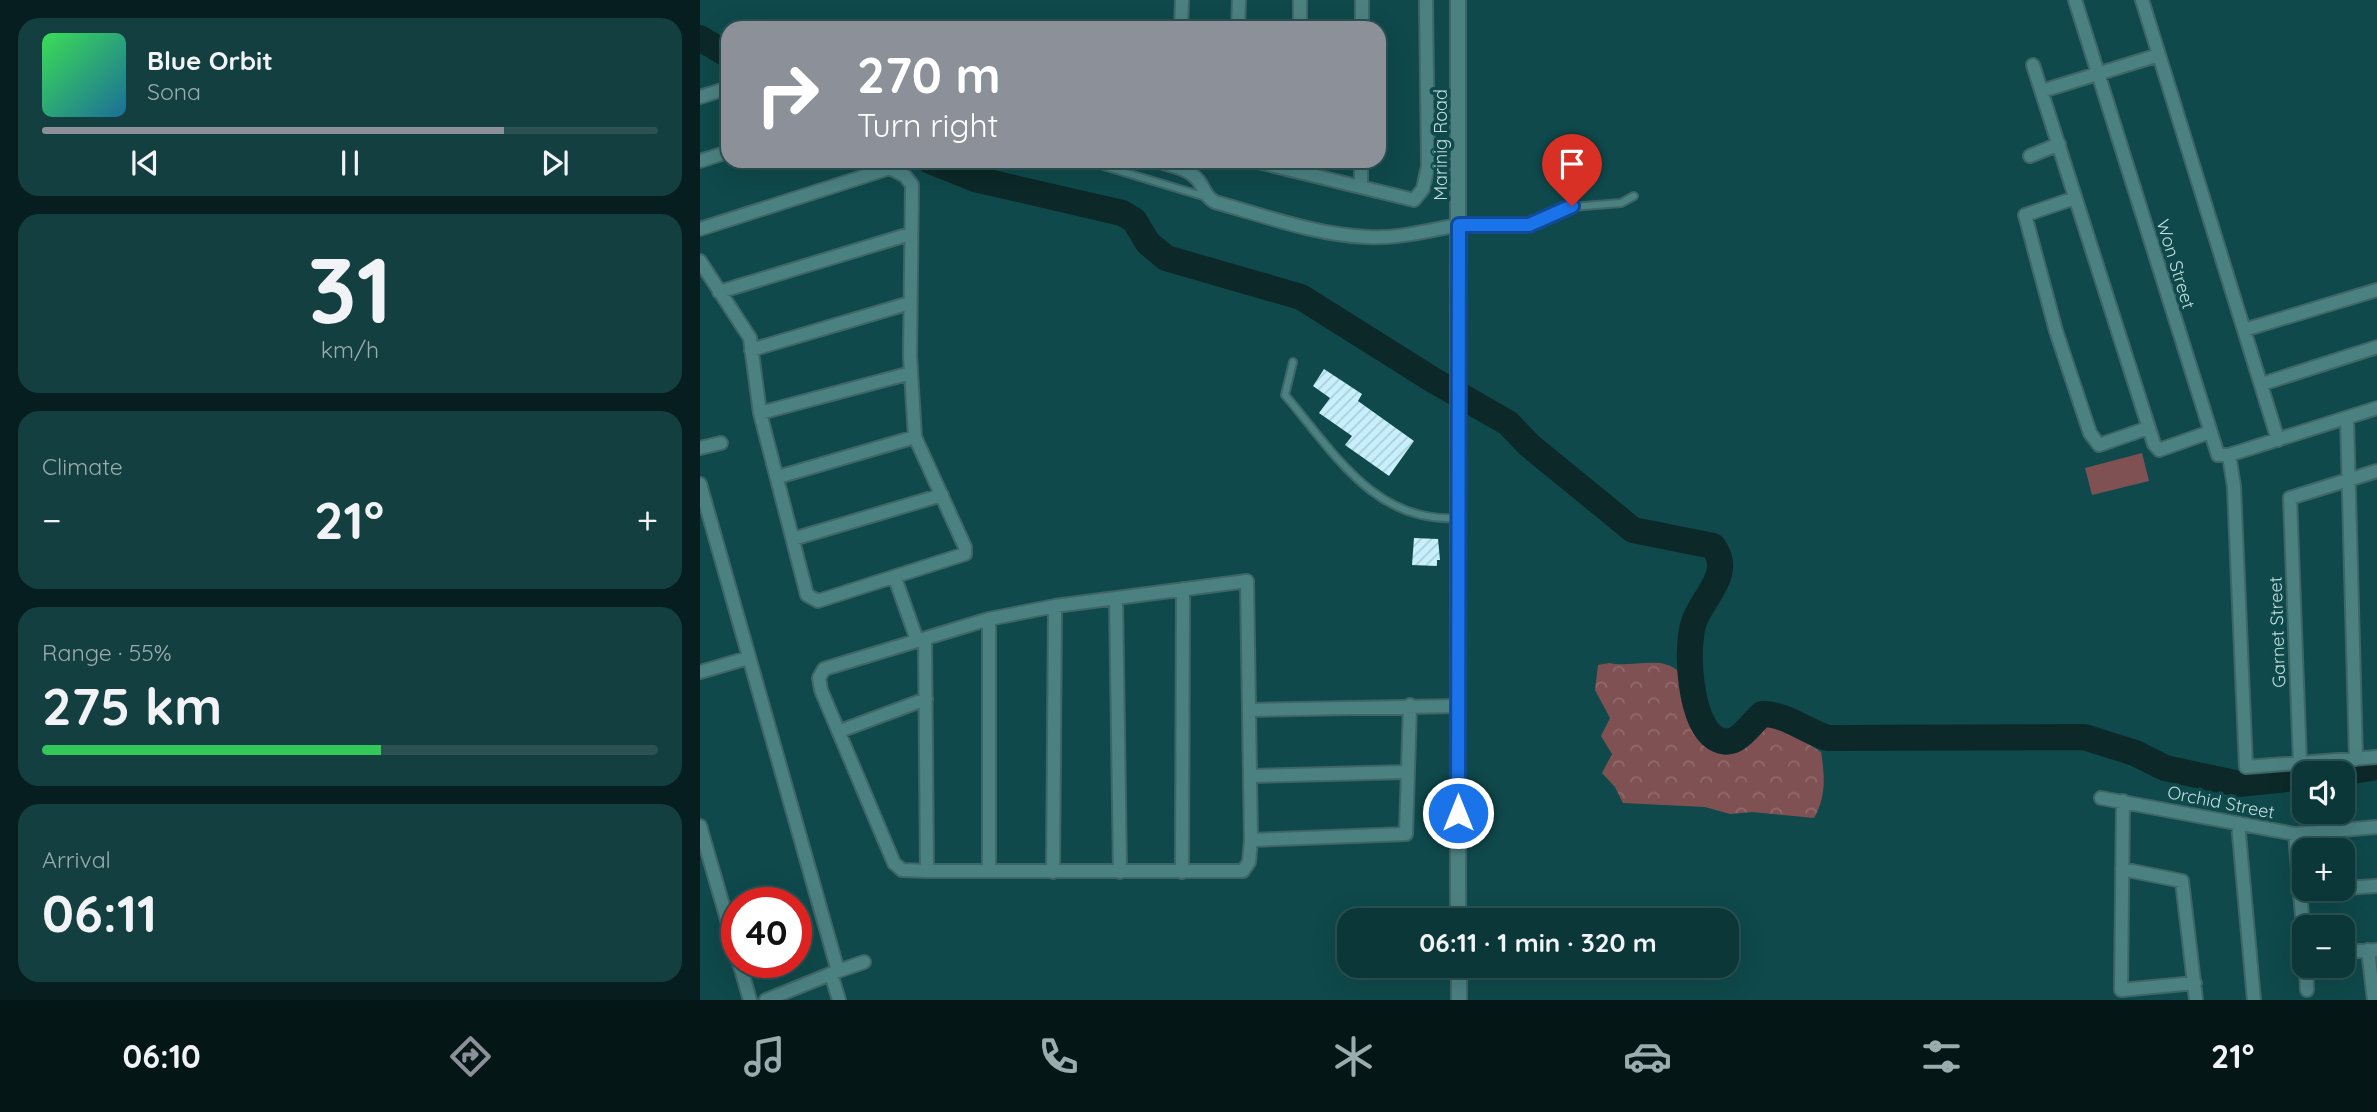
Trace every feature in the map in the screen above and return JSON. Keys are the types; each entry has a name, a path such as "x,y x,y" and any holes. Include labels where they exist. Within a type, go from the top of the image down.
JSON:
{"street":[{"path":"1181,21 1182,0"},
{"path":"1238,0 1238,21"},
{"path":"1300,0 1300,21"},
{"path":"1362,0 1362,21"},
{"path":"1304,168 1414,200 1423,189 1427,166 1426,0"},
{"name":"Marinig Road","path":"1458,0 1458,908"},
{"name":"Won Street","path":"2076,0 2210,432 2218,454 2229,455"},
{"path":"2142,0 2278,440"},
{"path":"2042,91 2159,55"},
{"path":"2033,65 2148,428 2159,450 2210,432"},
{"path":"700,97 721,90"},
{"path":"2030,156 2059,144"},
{"path":"700,161 721,154"},
{"path":"700,229 890,168 905,176 912,185 910,303 915,437 965,547 965,554 895,578 812,600 807,595 760,413 751,349 743,324 700,261"},
{"path":"1178,168 1196,178 1208,198 1304,227 1369,237 1412,234 1459,225"},
{"path":"1361,168 1361,186"},
{"path":"2075,198 2025,215 2056,331 2090,433 2099,444 2148,428"},
{"path":"719,292 910,234"},
{"path":"2244,330 2377,290"},
{"path":"751,349 910,303"},
{"path":"2262,384 2377,347"},
{"path":"760,413 911,373"},
{"path":"2292,764 2246,767 2234,487 2229,455 2377,408"},
{"path":"2347,418 2357,759"},
{"path":"778,477 915,437"},
{"path":"700,448 721,443"},
{"path":"2349,479 2377,471"},
{"name":"Garnet Street","path":"2300,761 2290,498 2349,479"},
{"path":"700,484 835,973 839,1000"},
{"path":"793,539 942,495"},
{"path":"895,578 921,639 926,699 927,871"},
{"path":"1247,582 1251,840 1249,862 1242,871 902,870 894,863 821,691 820,678 824,669 921,639 989,619 1055,606 1247,582"},
{"path":"1182,872 1183,589"},
{"path":"1116,598 1120,872"},
{"path":"1053,872 1055,606"},
{"path":"989,619 989,871"},
{"path":"700,671 748,658"},
{"path":"840,731 926,699"},
{"path":"1251,840 1406,834 1410,705"},
{"path":"1250,710 1458,706"},
{"path":"2328,761 2377,757"},
{"path":"1250,776 1407,772"},
{"name":"Orchid Street","path":"2101,798 2295,834 2377,827"},
{"path":"2123,802 2121,990 2195,983"},
{"path":"2238,823 2253,1000"},
{"path":"700,826 721,899"},
{"path":"2295,834 2295,838"},
{"path":"2122,869 2182,881 2196,1000"},
{"path":"2355,887 2377,886"},
{"path":"2355,951 2373,950 2374,1000"},
{"path":"766,1000 863,962"},
{"path":"744,978 750,1000"},
{"path":"1459,978 1459,1000"},
{"path":"2306,978 2307,990"}],"lane":[{"path":"1110,168 1208,198"},
{"path":"1459,225 1529,225 1572,206 1621,203 1634,196"},
{"path":"1293,362 1285,395 1365,489 1391,505 1426,516 1459,518"}],"green space":[{"path":"2142,453 2149,481 2092,495 2085,468"},
{"path":"1663,664 1678,671 1684,681 1686,713 1690,727 1701,739 1715,748 1739,751 1764,724 1772,721 1821,752 1824,786 1814,818 1752,812 1730,814 1705,807 1623,803 1615,787 1602,773 1612,754 1601,736 1610,718 1595,690 1598,665"}],"building":[{"path":"1324,369 1362,394 1358,401 1414,441 1389,476 1345,445 1352,436 1319,413 1330,398 1313,386"},
{"path":"1414,538 1438,539 1440,560 1437,560 1437,566 1412,565"}],"waterway":[{"path":"700,38 721,51"},
{"path":"948,168 975,179 1122,213 1134,220 1148,243 1166,258 1301,297 1433,380 1508,423 1529,445 1633,530 1713,546 1719,556 1719,575 1694,622 1690,667 1700,717 1715,738 1723,741 1736,739 1762,714 1779,717 1828,738 2084,737 2135,753 2165,768 2239,784 2292,778"},
{"path":"2355,770 2377,767"}],"route":[{"path":"1458,813 1459,225 1529,225 1543,222 1572,206"}]}
